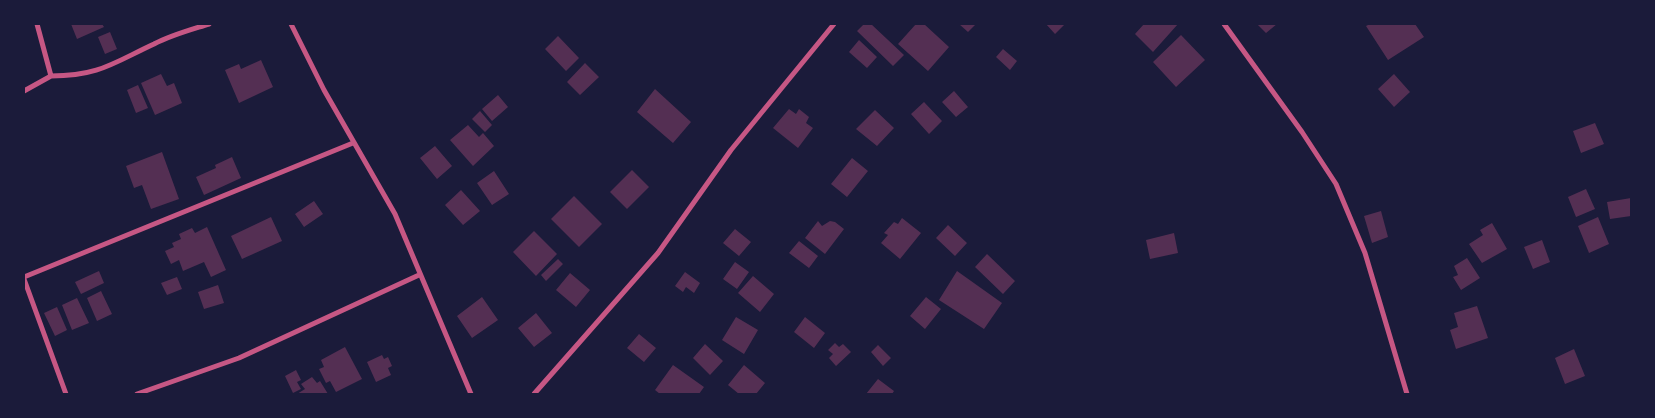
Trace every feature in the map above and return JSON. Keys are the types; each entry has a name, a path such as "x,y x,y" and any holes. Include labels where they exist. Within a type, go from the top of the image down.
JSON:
{"street":[{"path":"37,24 51,76"},
{"path":"24,91 51,76 75,76 107,68 155,43 209,24"},
{"path":"291,24 353,143 395,214 419,276 471,394"},
{"path":"534,394 658,254 731,150 834,24"},
{"path":"1224,24 1302,132 1336,184 1365,253 1407,394"},
{"path":"66,394 24,278 353,143"},
{"path":"137,394 240,358 419,276"}],"building":[{"path":"71,24 102,24 104,27 77,39"},
{"path":"864,24 871,24 904,55 893,66 857,31"},
{"path":"916,24 924,24 949,47 928,71 898,44"},
{"path":"959,24 976,24 968,32"},
{"path":"1046,24 1065,24 1055,34"},
{"path":"1144,24 1178,24 1153,52 1135,34"},
{"path":"1257,24 1277,24 1266,33"},
{"path":"1370,24 1415,24 1424,37 1388,60 1366,26"},
{"path":"110,32 117,49 105,54 98,37"},
{"path":"1181,35 1205,60 1176,87 1153,62"},
{"path":"558,36 579,58 566,71 545,49"},
{"path":"859,40 877,57 867,68 849,52"},
{"path":"1003,49 1017,61 1010,70 996,57"},
{"path":"261,60 273,87 239,103 225,70 239,64 241,69"},
{"path":"585,63 599,77 580,95 567,82"},
{"path":"161,74 167,86 174,83 182,103 155,115 141,83"},
{"path":"1394,74 1410,92 1394,107 1378,89"},
{"path":"138,85 148,108 136,113 127,90"},
{"path":"655,89 691,122 673,143 637,112"},
{"path":"954,91 968,107 956,117 942,102"},
{"path":"498,95 508,107 492,121 482,109"},
{"path":"924,102 942,121 929,134 911,114"},
{"path":"789,109 796,114 799,109 809,117 806,123 813,128 798,148 773,128"},
{"path":"875,110 894,128 877,146 856,129"},
{"path":"480,111 492,125 485,132 472,119"},
{"path":"1595,123 1604,144 1581,153 1573,131"},
{"path":"468,125 479,137 483,133 494,146 473,166 450,140"},
{"path":"435,146 452,166 437,179 420,158"},
{"path":"162,152 179,199 151,209 142,185 134,188 126,166"},
{"path":"232,157 241,178 204,195 196,177 216,168 215,165"},
{"path":"852,158 868,171 847,197 831,184"},
{"path":"632,170 649,187 627,209 610,192"},
{"path":"494,171 509,194 492,205 477,183"},
{"path":"1586,189 1595,209 1576,217 1568,197"},
{"path":"461,190 480,211 463,225 445,205"},
{"path":"574,196 602,224 579,247 551,219"},
{"path":"1631,198 1631,216 1610,219 1607,202"},
{"path":"314,201 323,214 304,227 295,214"},
{"path":"1381,211 1388,237 1372,243 1364,216"},
{"path":"271,217 282,241 242,259 231,236"},
{"path":"1598,217 1609,244 1589,253 1578,226"},
{"path":"902,218 921,233 900,259 881,243 888,235 884,233 894,222 898,224"},
{"path":"818,221 822,226 830,221 835,222 844,229 825,254 805,238"},
{"path":"1492,223 1507,249 1482,263 1469,244 1483,235 1480,230"},
{"path":"948,225 967,243 955,256 936,238"},
{"path":"207,227 226,270 211,277 204,262 183,271 179,260 171,264 165,251 174,247 172,243 181,239 179,234 192,228 195,233"},
{"path":"735,229 751,242 739,256 723,243"},
{"path":"534,231 557,254 536,276 513,252"},
{"path":"1174,233 1178,253 1150,259 1146,240"},
{"path":"1542,240 1550,262 1533,269 1524,247"},
{"path":"799,241 818,256 809,268 789,253"},
{"path":"987,254 1015,281 1003,294 975,267"},
{"path":"1467,258 1480,278 1461,290 1453,277 1458,275 1454,266"},
{"path":"558,259 563,264 546,281 541,275"},
{"path":"735,262 749,272 737,289 723,279"},
{"path":"99,271 104,283 81,294 75,282"},
{"path":"957,271 1002,303 984,329 939,300"},
{"path":"685,272 700,283 694,293 686,287 683,292 675,286"},
{"path":"570,273 590,290 576,307 556,290"},
{"path":"753,276 774,294 760,312 738,293"},
{"path":"177,277 182,289 167,295 161,283"},
{"path":"218,285 224,303 204,309 198,292"},
{"path":"101,291 112,314 97,321 87,298"},
{"path":"482,297 498,320 472,338 457,316"},
{"path":"926,297 941,309 925,329 910,316"},
{"path":"77,298 89,323 72,330 62,305"},
{"path":"1477,306 1488,338 1456,349 1450,330 1458,327 1454,313"},
{"path":"57,307 67,330 55,336 44,313"},
{"path":"536,313 552,333 534,347 518,328"},
{"path":"736,317 758,330 744,354 722,340"},
{"path":"805,317 825,333 814,348 794,332"},
{"path":"639,334 656,348 644,362 627,348"},
{"path":"835,343 839,347 843,344 851,352 836,366 829,358 833,354 828,350"},
{"path":"705,344 723,361 710,375 693,358"},
{"path":"878,345 891,358 883,366 871,352"},
{"path":"345,347 362,379 336,392 330,381 326,383 319,369 324,367 321,360"},
{"path":"1574,349 1585,376 1565,384 1555,358"},
{"path":"382,355 384,359 388,357 392,366 388,368 391,375 376,382 367,362"},
{"path":"673,365 704,387 699,394 660,394 655,390"},
{"path":"744,365 765,383 756,394 739,394 728,385"},
{"path":"296,370 301,380 297,382 301,389 293,393 285,376"},
{"path":"312,377 317,383 320,381 328,394 297,394 305,389 301,384"},
{"path":"878,379 894,391 892,394 866,394"}]}
